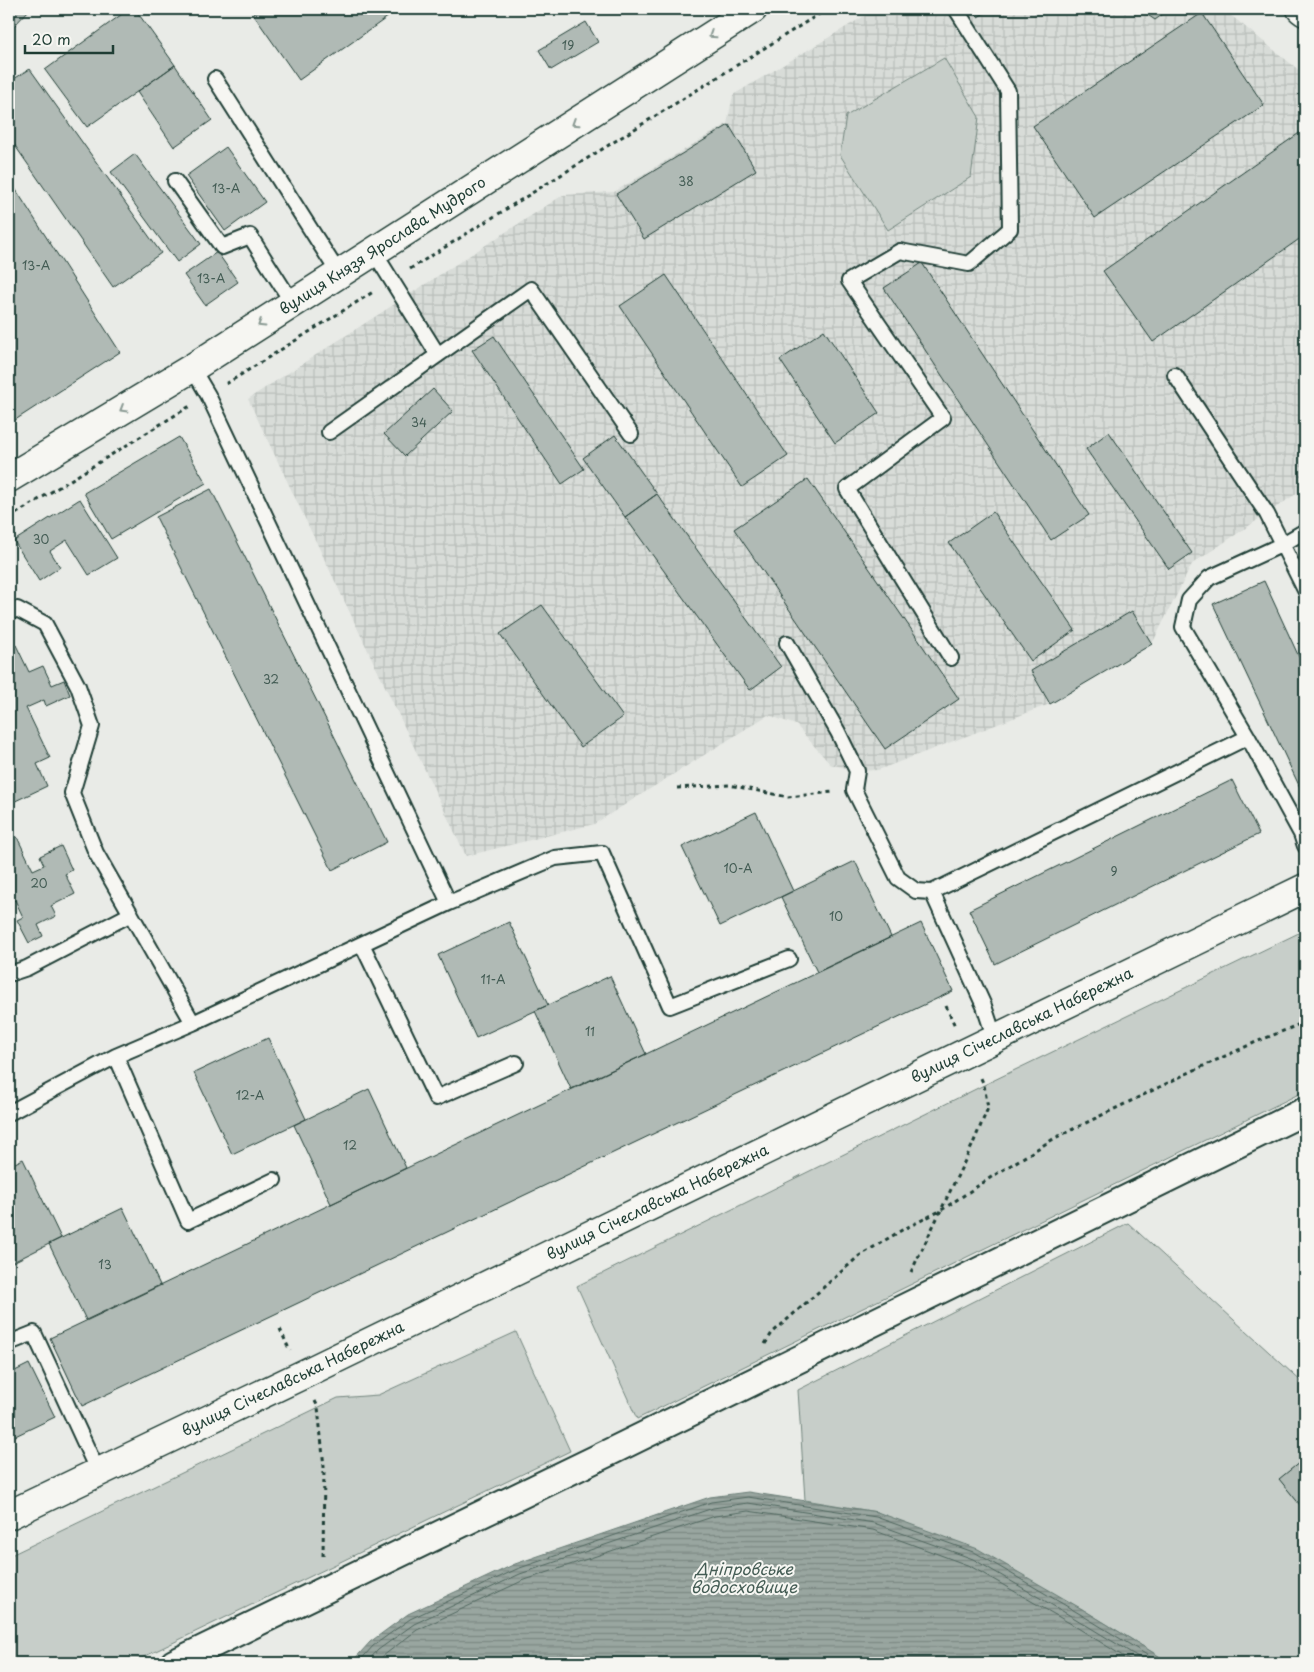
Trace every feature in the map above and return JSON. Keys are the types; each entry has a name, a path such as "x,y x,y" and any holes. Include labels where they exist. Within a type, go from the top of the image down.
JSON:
{"main road":[{"name":"вулиця Князя Ярослава Мудрого","path":"9,478 192,368 753,9"},
{"path":"1301,9 1305,12"},
{"name":"вулиця Січеславська Набережна","path":"9,1515 1305,888"}],"street":[{"path":"174,1663 1305,1111"}],"lane":[{"path":"950,658 847,489 943,418 850,281 900,251 969,264 1010,229 1008,91 956,9"},
{"path":"215,79 339,274"},
{"path":"175,181 222,247 250,236 293,304"},
{"path":"374,252 438,355"},
{"path":"329,432 531,289 631,434"},
{"path":"192,368 208,395 449,903"},
{"path":"1175,374 1266,514 1305,590"},
{"path":"1305,531 1281,545 1209,578 1190,600 1183,627 1248,737 1301,834 1305,846"},
{"path":"9,613 17,609 45,624 78,686 92,726 72,793 96,853 193,1023"},
{"path":"787,644 838,732 857,771 854,790 898,878 916,891 932,892 1248,737"},
{"path":"9,1113 116,1056 193,1023 449,903 555,858 602,853 670,1006 789,959"},
{"path":"932,892 984,1006 995,1039"},
{"path":"9,974 27,968 131,914"},
{"path":"362,944 436,1098 516,1064"},
{"path":"116,1056 188,1221 274,1180"},
{"path":"9,1343 34,1333 98,1472"}],"path":[{"path":"9,518 827,9"},
{"path":"677,788 729,785 788,798 854,790"},
{"path":"754,1381 759,1354 772,1333 859,1256 902,1230 940,1212 993,1176 1055,1138 1186,1074 1305,1022"},
{"path":"891,1313 972,1146 988,1108 984,1085"},
{"path":"318,1408 324,1467 322,1592"}],"shaded area":[{"path":"876,9 1223,9 1305,75 1305,488 1192,564 1152,644 1050,704 878,770 857,771 830,764 796,725 768,715 594,824 466,856 248,399 563,195 614,192 727,124 733,95"},
{"path":"944,58 979,117 971,177 888,230 840,155 846,116"},
{"path":"1305,930 1305,1091 637,1419 577,1286 984,1085"},
{"path":"1128,1223 1305,1385 1305,1458 1280,1479 1305,1511 1305,1663 1170,1663 1082,1609 877,1512 805,1500 798,1390"},
{"path":"516,1332 570,1451 131,1663 9,1663 9,1556 338,1398 378,1395"}],"water":[{"name":"Дніпровське водосховище","path":"748,1492 877,1512 978,1549 1082,1609 1170,1663 351,1663 370,1642 408,1614 515,1564 710,1497"}],"building":[{"path":"9,9 30,9 14,26 9,21"},
{"path":"129,9 135,9 175,65 87,127 45,70"},
{"path":"261,9 399,9 299,80 253,14"},
{"path":"973,9 991,9 978,17"},
{"path":"1139,9 1170,9 1155,20"},
{"path":"1202,13 1264,105 1095,218 1033,126"},
{"path":"586,22 598,42 551,70 539,50"},
{"path":"175,65 212,120 174,147 137,92"},
{"path":"30,69 161,253 113,287 9,137 9,82"},
{"path":"729,125 756,170 644,239 616,194"},
{"path":"1305,129 1305,235 1153,342 1103,271"},
{"path":"226,147 265,202 225,231 186,176"},
{"path":"135,154 201,244 177,262 111,172"},
{"path":"9,179 120,352 9,424"},
{"path":"217,252 238,282 205,305 184,275"},
{"path":"922,263 1089,515 1051,540 884,288"},
{"path":"666,275 788,456 742,487 620,306"},
{"path":"824,330 879,413 835,443 780,360"},
{"path":"494,336 584,469 562,484 472,350"},
{"path":"433,389 453,411 405,456 384,434"},
{"path":"1109,432 1192,553 1169,569 1086,449"},
{"path":"615,435 657,494 625,517 583,458"},
{"path":"179,437 206,483 111,539 84,493"},
{"path":"808,479 959,699 885,749 734,529"},
{"path":"211,489 387,842 332,870 156,517"},
{"path":"657,494 781,667 750,690 625,517"},
{"path":"80,499 117,558 89,575 67,540 50,551 60,567 39,581 14,541"},
{"path":"993,512 1075,630 1031,661 949,543"},
{"path":"1264,581 1305,670 1305,798 1213,604"},
{"path":"542,605 623,717 581,747 500,634"},
{"path":"1132,611 1152,644 1050,704 1031,671"},
{"path":"16,645 29,672 43,666 52,685 64,680 70,695 46,706 44,700 26,708 50,758 37,764 47,786 9,804 9,648"},
{"path":"1232,780 1259,834 995,964 969,910"},
{"path":"756,812 793,891 720,926 682,847"},
{"path":"17,837 33,870 44,865 40,856 61,846 72,870 65,874 75,894 51,906 56,916 38,925 43,936 29,943 17,920 23,917 15,900 9,903 9,841"},
{"path":"855,861 891,937 817,972 781,897"},
{"path":"509,922 548,1005 476,1038 438,955"},
{"path":"921,923 953,991 82,1406 50,1338"},
{"path":"610,976 646,1054 571,1089 535,1011"},
{"path":"268,1038 306,1119 232,1154 194,1073"},
{"path":"369,1089 406,1168 331,1204 294,1125"},
{"path":"23,1159 61,1238 9,1264 9,1166"},
{"path":"123,1208 160,1285 86,1320 49,1244"},
{"path":"29,1364 55,1417 9,1439 9,1374"},
{"path":"1305,1458 1305,1511 1279,1479"}]}
